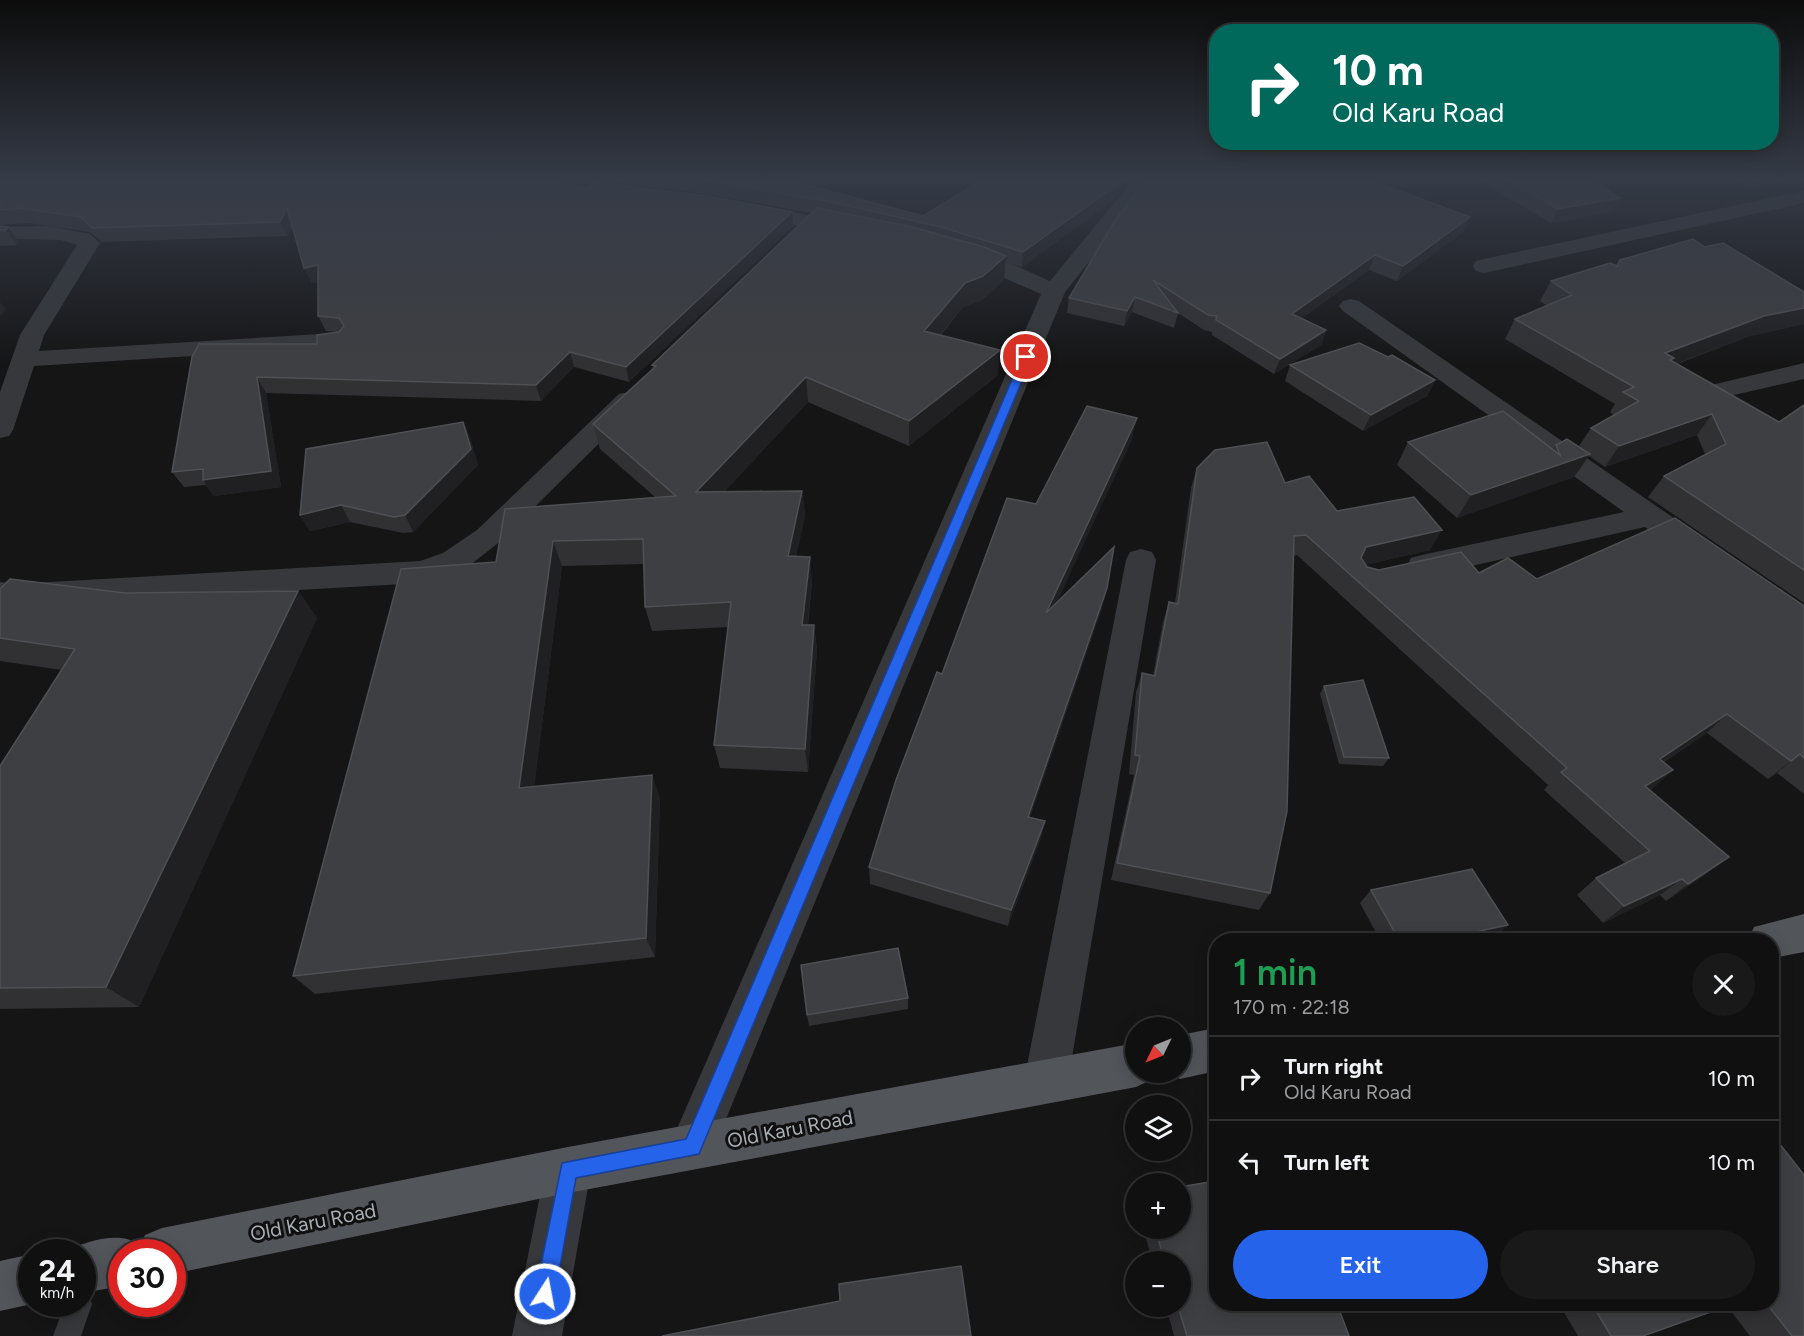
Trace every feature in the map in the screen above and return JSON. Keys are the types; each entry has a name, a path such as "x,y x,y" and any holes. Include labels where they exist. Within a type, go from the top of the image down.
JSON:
{"main road":[{"path":"1779,938 1804,933"},
{"path":"1191,1055 1209,1051"},
{"name":"Old Karu Road","path":"186,1247 568,1170 1125,1067"},
{"path":"0,1286 18,1282"}],"street":[{"path":"0,430 32,335 89,243 87,241"},
{"path":"786,248 793,241"},
{"path":"692,1147 1054,291 1094,241"},
{"path":"1484,266 1598,241"},
{"path":"948,252 991,264 1054,291"},
{"path":"1351,306 1719,564"},
{"path":"24,359 337,340"},
{"path":"1712,392 1804,371"},
{"path":"0,592 15,595 422,572 444,565 454,561 487,537 650,380"},
{"path":"1391,572 1648,516"},
{"path":"1046,1082 1142,560"},
{"path":"537,1336 568,1170"}],"lane":[{"path":"67,1336 75,1317"}],"building":[{"path":"296,241 761,241 626,367 570,352 536,385 257,377 271,471 203,480 203,469 172,472 192,357 199,344 317,344 317,335 339,332 344,326 339,318 318,316 318,265 304,268"},
{"path":"782,241 964,241 1006,256 983,276 965,283 924,331 1000,350 909,421 806,377 696,492 802,491 788,556 810,557 802,625 814,625 805,749 714,745 731,602 645,607 643,539 553,541 519,788 652,775 646,938 293,976 401,569 496,562 505,509 676,496 593,424 656,366 652,365"},
{"path":"988,241 1038,241 1023,252"},
{"path":"1103,241 1437,241 1403,266 1375,255 1292,314 1326,330 1280,359 1216,320 1217,316 1208,315 1153,280 1178,313 1135,297 1127,311 1069,298"},
{"path":"1685,241 1697,241 1705,247 1723,243 1804,292 1804,308 1764,316 1665,353 1674,358 1670,360 1779,422 1804,405 1804,570 1664,476 1726,444 1712,414 1619,446 1591,428 1639,401 1623,392 1634,387 1515,319 1572,295 1551,281 1610,263 1617,266 1620,260"},
{"path":"1359,343 1388,357 1392,355 1435,380 1371,415 1290,365"},
{"path":"1087,406 1137,418 1046,613 1114,547 1107,588 1028,817 1045,821 1011,910 869,867 896,780 937,672 942,674 1007,498 1036,504"},
{"path":"1503,411 1560,455 1556,445 1567,439 1590,454 1471,495 1408,442"},
{"path":"463,422 471,449 405,515 394,517 341,505 300,515 306,449"},
{"path":"1267,442 1285,483 1309,476 1337,511 1414,497 1442,530 1366,547 1361,558 1367,567 1379,570 1461,552 1479,573 1508,558 1537,579 1675,518 1804,606 1804,758 1800,754 1791,761 1727,714 1660,759 1673,770 1645,786 1729,857 1688,884 1682,879 1624,906 1596,878 1650,851 1561,772 1567,768 1306,535 1294,536 1287,811 1270,893 1117,863 1140,756 1135,755 1142,673 1155,676 1169,602 1178,604 1197,468 1215,450"},
{"path":"10,579 125,593 298,591 106,987 0,988 0,766 75,649 0,638 0,589"},
{"path":"1363,680 1389,758 1344,757 1324,686"},
{"path":"1472,869 1508,925 1471,933 1395,933 1371,890"},
{"path":"898,948 908,998 807,1015 801,965"},
{"path":"1779,1143 1804,1175 1804,1336 1792,1336 1772,1311 1779,1311"},
{"path":"1209,1182 1209,1311 1340,1311 1349,1336 1187,1336 1181,1317 1191,1317 1191,1251 1162,1251 1158,1239 1191,1239 1191,1185"},
{"path":"961,1266 971,1336 662,1336 840,1301 839,1284"},
{"path":"1596,1311 1713,1311 1643,1336 1611,1336"}],"route":[{"path":"545,1294 568,1170 692,1147 1026,357"}]}
